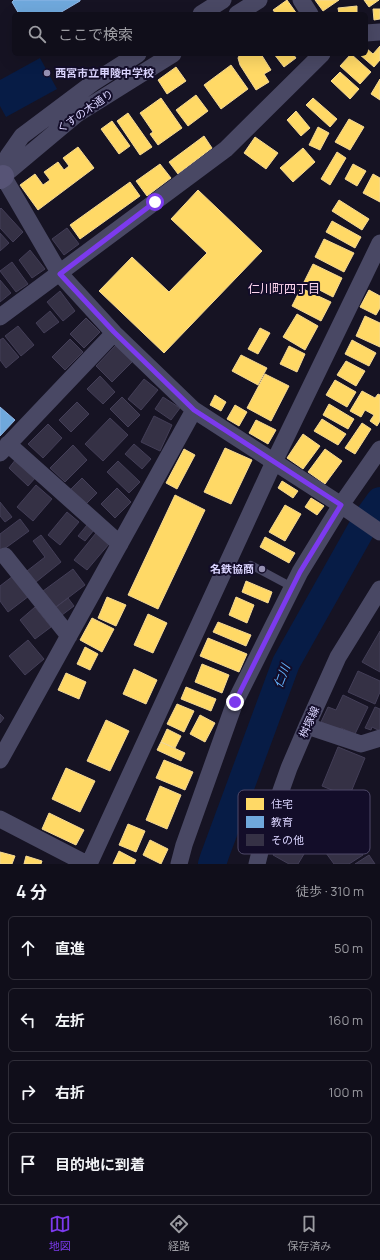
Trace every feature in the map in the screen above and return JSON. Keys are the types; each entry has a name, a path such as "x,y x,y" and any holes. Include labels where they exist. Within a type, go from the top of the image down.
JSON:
{"street":[{"path":"204,12 223,0"},
{"path":"240,12 259,0"},
{"path":"301,0 309,12"},
{"path":"368,33 380,32"},
{"name":"くすの木通り","path":"1,174 8,156 22,136 94,82 135,56"},
{"name":"くすの木通り","path":"1,174 77,114 170,56"},
{"path":"0,317 60,274 226,149 320,56"},
{"path":"1,174 60,274 114,332 194,410 380,532"},
{"path":"0,819 88,864 274,462 380,243"},
{"path":"114,332 4,448 120,544"},
{"path":"0,760 194,410"},
{"path":"179,864 184,845 235,702 300,572 341,505 380,449"},
{"path":"5,556 69,636"},
{"name":"桝塚線","path":"282,790 307,726 338,657 380,589"},
{"path":"307,726 361,744 380,738"},
{"name":"桝塚線","path":"257,864 260,854"}],"lane":[{"path":"251,565 292,587"}],"water":[{"path":"40,58 57,89 6,117 0,106 0,80"}],"building: 住宅":[{"path":"287,0 296,12 274,12 273,10"},
{"path":"315,0 339,0 323,11"},
{"path":"364,0 379,0 369,7"},
{"path":"357,6 357,12 339,12 338,8"},
{"path":"373,9 380,9 380,19 374,20"},
{"path":"380,46 380,60 374,67 361,56 368,56 368,50 373,54"},
{"path":"239,56 262,56 271,70 264,74 269,82 256,90 240,65 238,58"},
{"path":"276,56 294,56 296,58 284,67"},
{"path":"349,56 353,56 371,72 360,84 340,66"},
{"path":"231,65 248,89 221,109 204,85"},
{"path":"176,67 186,81 167,94 158,80"},
{"path":"340,72 359,89 350,99 331,81"},
{"path":"380,79 380,100 371,94"},
{"path":"196,95 208,111 188,126 176,110"},
{"path":"161,98 182,128 158,145 150,134 153,132 140,113"},
{"path":"313,98 337,119 330,127 306,105"},
{"path":"296,111 310,128 301,136 287,120"},
{"path":"128,113 152,147 140,155 117,121"},
{"path":"349,119 364,127 350,150 335,142"},
{"path":"112,121 130,146 119,154 101,129"},
{"path":"318,127 329,133 320,150 309,145"},
{"path":"204,136 212,148 178,174 169,162"},
{"path":"255,137 278,153 266,169 244,153"},
{"path":"78,147 94,168 38,210 20,185 35,174 43,185 50,180 44,172 58,162 64,170 69,166 63,158"},
{"path":"303,148 315,162 293,182 280,168"},
{"path":"337,152 346,158 330,185 321,179"},
{"path":"160,164 171,178 147,196 136,181"},
{"path":"353,164 366,171 357,186 345,179"},
{"path":"373,174 380,178 380,202 363,193"},
{"path":"130,182 140,196 80,239 70,225"},
{"path":"198,190 262,251 164,353 99,291 132,257 169,292 207,253 171,219"},
{"path":"339,200 369,219 362,230 332,211"},
{"path":"332,221 361,237 355,248 326,232"},
{"path":"324,239 354,253 344,272 315,257"},
{"path":"313,264 342,278 333,297 304,282"},
{"path":"301,288 331,302 321,321 292,306"},
{"path":"369,290 380,296 380,308 376,315 360,307"},
{"path":"297,314 318,326 305,350 283,337"},
{"path":"365,316 380,323 380,347 356,336"},
{"path":"260,328 270,333 258,354 248,349"},
{"path":"352,340 376,353 369,366 345,354"},
{"path":"289,346 305,354 297,372 280,364"},
{"path":"241,355 267,368 258,385 232,371"},
{"path":"346,361 365,371 356,386 337,375"},
{"path":"265,374 289,386 271,421 247,408"},
{"path":"335,380 356,392 347,407 326,395"},
{"path":"362,391 375,398 378,394 380,395 380,421 377,426 370,421 374,415 365,410 361,417 350,411"},
{"path":"215,395 226,402 221,411 210,405"},
{"path":"329,404 354,419 348,429 323,415"},
{"path":"235,405 247,412 239,426 227,419"},
{"path":"322,419 346,434 338,445 314,431"},
{"path":"256,420 276,430 268,444 249,433"},
{"path":"362,423 371,429 355,454 345,448"},
{"path":"303,434 320,446 303,469 287,458"},
{"path":"225,448 252,460 231,504 204,492"},
{"path":"184,449 195,455 177,489 166,483"},
{"path":"325,449 342,461 325,484 308,472"},
{"path":"282,481 298,491 293,498 278,488"},
{"path":"175,495 205,510 158,609 128,595"},
{"path":"311,498 324,506 317,515 305,507"},
{"path":"285,505 301,514 285,541 269,532"},
{"path":"265,537 295,553 289,563 260,547"},
{"path":"246,581 272,592 268,603 242,592"},
{"path":"107,597 126,605 116,626 98,618"},
{"path":"236,597 254,605 247,623 229,615"},
{"path":"148,614 167,623 153,653 134,645"},
{"path":"92,618 114,629 102,652 80,640"},
{"path":"218,622 251,635 246,646 213,632"},
{"path":"208,638 247,654 239,672 200,656"},
{"path":"85,647 98,654 90,670 77,664"},
{"path":"202,664 229,675 222,693 195,682"},
{"path":"134,669 157,680 146,704 123,694"},
{"path":"66,673 86,682 79,699 58,690"},
{"path":"186,687 216,699 211,711 181,699"},
{"path":"177,704 194,711 184,732 167,724"},
{"path":"200,715 215,723 205,742 190,734"},
{"path":"106,720 129,731 110,771 87,761"},
{"path":"167,729 181,736 175,748 161,742"},
{"path":"161,742 185,753 181,761 157,750"},
{"path":"164,760 193,772 185,790 156,778"},
{"path":"66,768 95,781 80,812 52,799"},
{"path":"160,786 181,795 167,829 146,820"},
{"path":"49,813 84,830 76,845 42,829"},
{"path":"128,824 145,831 136,852 119,845"},
{"path":"150,840 168,849 161,864 143,855"},
{"path":"119,851 136,860 134,864 113,864"},
{"path":"0,852 15,856 12,864 0,864"},
{"path":"26,856 42,861 41,864 24,864"}],"building: 教育":[{"path":"14,0 80,0 61,12 18,12 12,2"},
{"path":"0,407 15,420 0,436"}],"building: その他":[{"path":"1,208 23,232 13,242 0,228"},
{"path":"67,228 79,244 64,255 52,239"},
{"path":"0,233 9,243 0,251"},
{"path":"30,250 45,269 32,278 19,260"},
{"path":"12,262 28,284 16,292 0,271"},
{"path":"0,280 11,293 0,302"},
{"path":"60,291 75,311 63,321 47,302"},
{"path":"50,311 59,322 44,333 36,323"},
{"path":"86,318 100,332 84,348 70,334"},
{"path":"18,326 34,345 21,356 5,336"},
{"path":"3,338 19,357 6,368 0,360 0,340"},
{"path":"70,339 83,352 65,370 52,357"},
{"path":"116,345 133,361 112,382 96,366"},
{"path":"100,376 115,392 103,404 87,389"},
{"path":"144,379 158,390 141,410 128,399"},
{"path":"122,397 140,415 128,427 110,409"},
{"path":"163,397 180,408 171,420 155,409"},
{"path":"77,402 89,414 71,432 59,420"},
{"path":"154,416 172,425 160,451 141,442"},
{"path":"110,418 128,435 103,461 85,444"},
{"path":"48,424 62,438 43,458 28,444"},
{"path":"134,444 151,459 142,469 125,454"},
{"path":"73,445 87,460 65,482 50,468"},
{"path":"16,459 36,477 28,486 9,468"},
{"path":"118,461 140,482 129,493 107,472"},
{"path":"82,478 97,493 85,505 70,490"},
{"path":"36,485 52,499 33,521 17,507"},
{"path":"117,488 131,502 115,518 101,504"},
{"path":"0,502 12,517 5,522 0,516"},
{"path":"67,512 79,522 60,545 48,535"},
{"path":"20,519 29,531 0,552 0,534"},
{"path":"87,525 94,530 85,541 78,536"},
{"path":"96,533 109,544 87,570 74,560"},
{"path":"41,535 61,562 36,582 27,571 45,557 33,541"},
{"path":"73,569 85,585 56,607 43,591"},
{"path":"13,576 29,596 8,612 0,601 0,586"},
{"path":"68,598 74,606 62,615 56,607"},
{"path":"35,607 51,627 35,639 20,620"},
{"path":"380,631 380,672 362,662"},
{"path":"28,640 44,659 25,675 9,656"},
{"path":"358,671 380,681 380,692 375,704 348,692"},
{"path":"343,695 368,707 355,734 341,728 340,730 321,722 328,707 336,710"},
{"path":"375,707 380,709 380,731 372,727 371,730 365,728"},
{"path":"0,714 4,718 0,723"},
{"path":"338,747 365,758 352,790 332,790 322,786"},
{"path":"304,854 298,864 289,864 273,855"},
{"path":"327,854 363,855 349,864 334,864"},
{"path":"369,855 375,864 355,864"}],"waterway":[{"name":"仁川","path":"239,790 286,663 367,519 380,501"},
{"name":"仁川","path":"212,864 238,793"}],"place":[{"name":"西宮市立甲陵中学校","path":"47,73"},
{"name":"名鉄協商","path":"262,569"}],"district":[{"name":"仁川町四丁目","path":"284,289"}],"route":[{"path":"155,202 60,274 114,332 194,410 341,505 300,572 235,702"}]}
